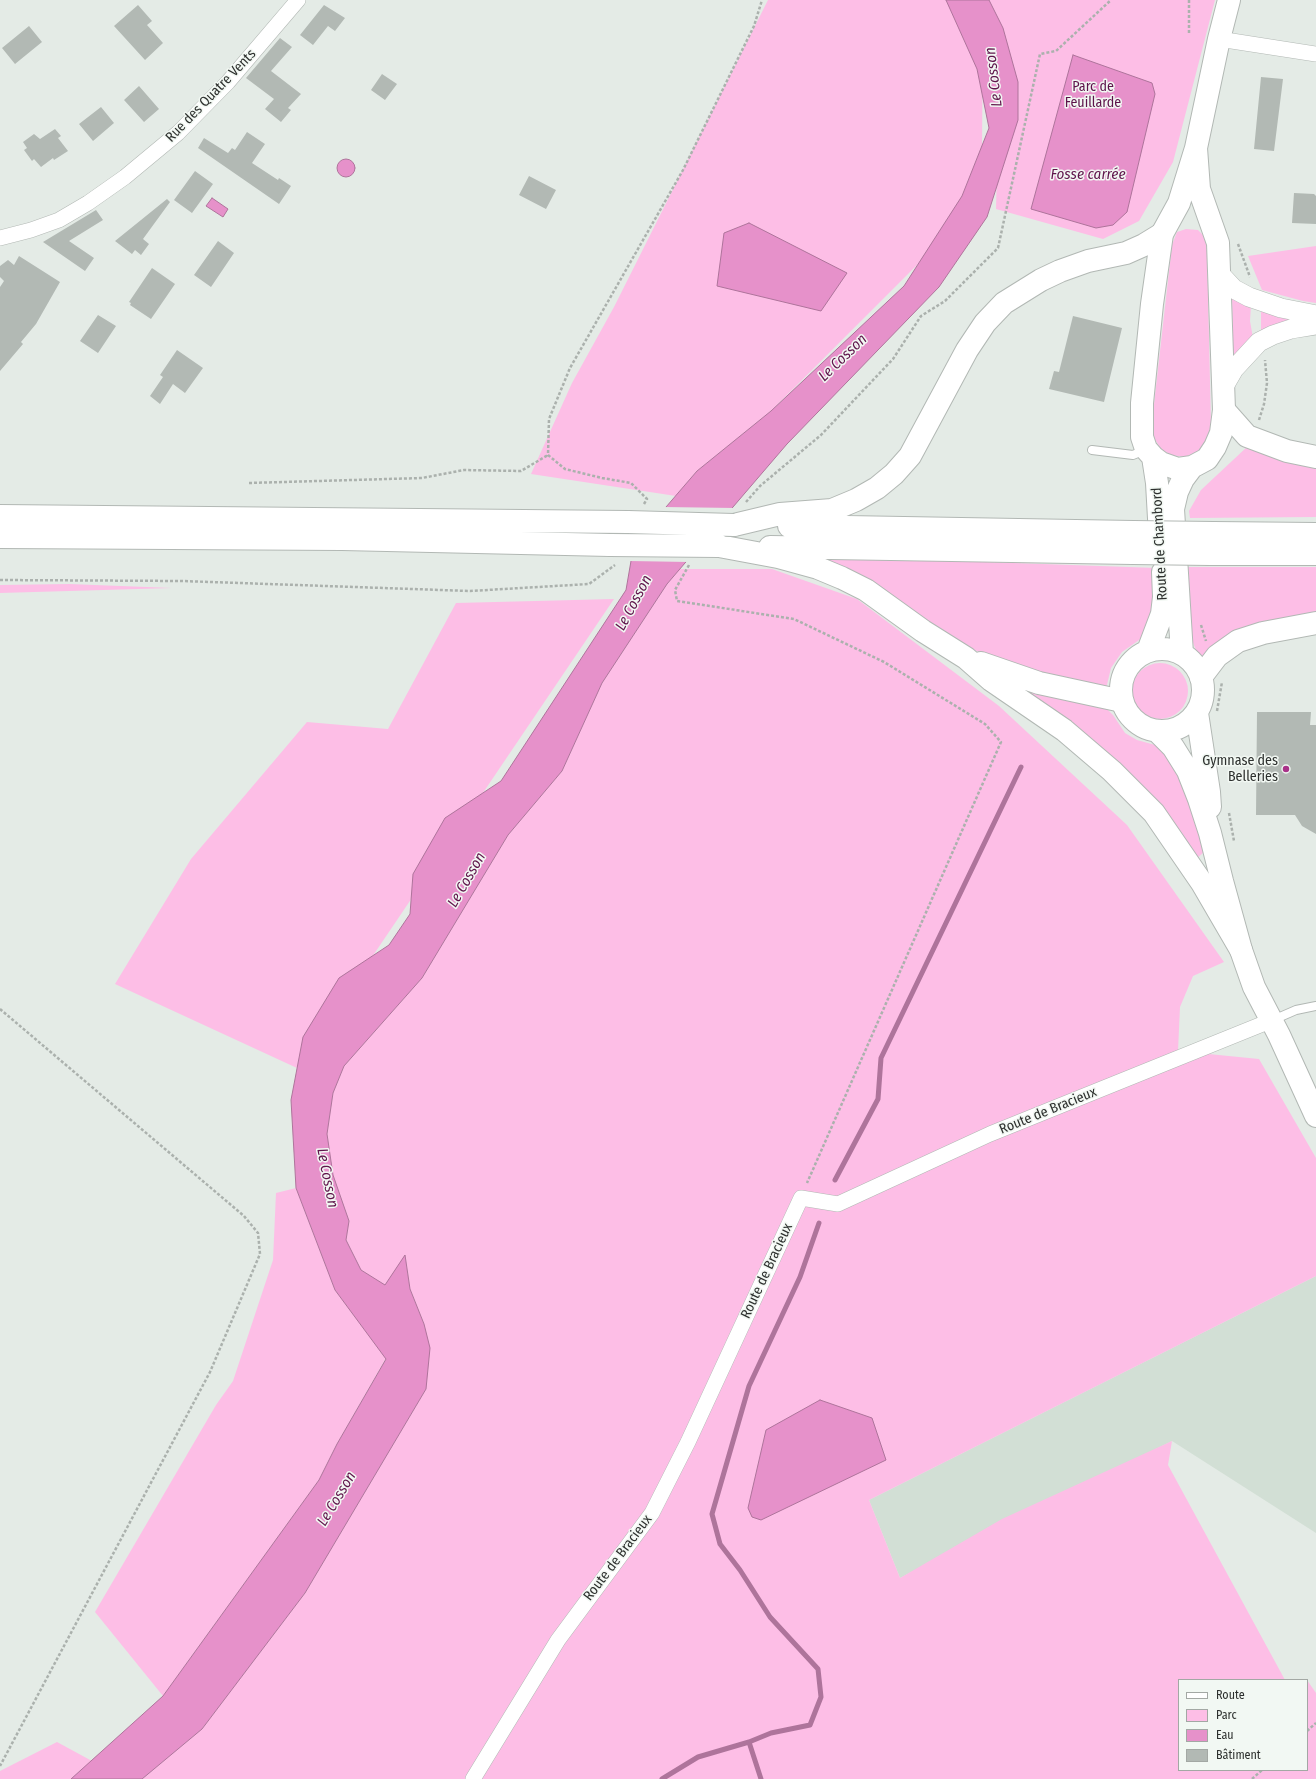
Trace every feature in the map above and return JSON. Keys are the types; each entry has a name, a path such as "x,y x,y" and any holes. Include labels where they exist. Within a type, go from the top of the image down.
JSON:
{"main road":[{"path":"1166,227 1183,190 1196,148 1219,39 1229,0"},
{"path":"1150,453 1161,463 1178,469 1192,467 1207,459 1215,447 1221,433 1224,410 1218,243 1216,232 1210,222 1199,189 1196,148"},
{"path":"734,525 780,514 832,510 856,500 877,488 894,474 910,456 967,350 985,323 1004,303 1040,280 1060,271 1088,261 1126,253 1144,245 1166,227 1188,214 1201,216 1210,222"},
{"name":"Route de Chambord","path":"1148,651 1160,621 1164,598 1157,483 1150,453 1142,437 1142,403 1152,304 1166,227"},
{"path":"1224,410 1247,436 1287,451 1316,457"},
{"path":"1182,654 1173,509 1180,486 1192,467"},
{"path":"0,516 628,522 734,525 1212,544 1316,554"},
{"path":"1212,544 1316,534"},
{"path":"0,537 342,539 613,553 719,546 1133,542"},
{"path":"719,546 778,557 818,568 866,590 923,631 966,658 991,680 1064,730 1112,771 1154,813 1202,883 1241,950"},
{"path":"1201,677 1217,656 1238,641 1263,633 1316,623"},
{"path":"1207,713 1180,728 1170,731 1158,732 1146,729 1135,722 1127,712 1122,701 1121,688 1123,676 1128,666 1137,657 1148,651 1160,649 1171,650 1182,654 1191,660 1201,677 1204,689 1202,702 1207,713 1210,833"},
{"path":"966,658 1026,680 1122,701"},
{"path":"1158,732 1173,746 1188,771 1210,833 1241,950 1254,987 1270,1021 1279,1035 1316,1116"}],"street":[{"name":"Rue des Quatre Vents","path":"0,238 31,230 58,220 88,203 125,177 178,134 228,82 298,0"},
{"path":"1219,39 1316,54"},
{"name":"Rue des Quatre Vents","path":"0,228 31,230"},
{"path":"1220,274 1234,289 1249,297 1281,308 1316,315"},
{"path":"1223,388 1234,370 1259,342 1273,335 1291,329 1316,326"},
{"name":"Route de Bracieux","path":"473,1779 558,1640 652,1513 688,1442 801,1198 838,1204 990,1134 1270,1021"}],"lane":[{"path":"1092,450 1133,455 1150,453"},
{"path":"1270,1021 1296,1010 1316,1006"}],"path":[{"path":"548,455 549,419 570,368 683,170 754,26 762,0"},
{"path":"1189,0 1189,33"},
{"path":"1236,237 1256,292 1256,299"},
{"path":"1247,436 1259,420 1265,397 1267,364 1259,342"},
{"path":"249,483 422,478 464,470 521,471 548,455"},
{"path":"548,455 565,469 631,483 647,499 643,506"},
{"path":"0,580 182,581 470,591 588,584 614,567 613,553"},
{"path":"1199,620 1206,640 1223,664 1221,694 1207,713"},
{"path":"1229,811 1235,848"},
{"path":"0,1008 244,1216 258,1233 260,1254 210,1372 0,1766"},
{"path":"1308,1730 1316,1723"},
{"path":"1252,1779 1261,1771"}],"shaded area":[{"path":"1316,1276 1316,1533 1172,1441 900,1578 869,1500"}],"green space":[{"name":"Parc de Feuillarde","path":"768,0 1215,0 1173,162 1139,221 1103,239 996,209 999,92 983,19 982,148 946,236 771,411 697,471 676,496 531,474 572,383 614,307"},
{"path":"1186,229 1198,230 1205,237 1207,251 1211,425 1207,441 1198,451 1185,457 1171,455 1161,449 1154,438 1152,422 1172,245 1177,232"},
{"path":"1316,246 1316,303 1262,290 1248,256"},
{"path":"1232,294 1251,305 1250,321 1253,338 1233,356"},
{"path":"1261,308 1303,320 1261,333"},
{"path":"1248,446 1316,463 1316,517 1190,518 1189,511 1201,490"},
{"path":"814,556 1157,568 1156,612 1142,638 1122,652 1111,668 1106,689 1036,674 988,656 950,639"},
{"path":"1187,567 1316,567 1316,614 1203,660 1197,653 1192,640"},
{"path":"680,569 772,569 857,599 999,706 1127,825 1224,962 1193,976 1180,1007 1178,1051 1259,1059 1316,1158 1316,1276 869,1500 900,1578 1002,1519 1172,1441 1168,1465 1284,1679 1178,1679 1178,1771 1308,1771 1308,1681 1316,1693 1316,1779 142,1779 202,1729 305,1593 426,1389 424,1324 410,1289 405,1256 385,1286 361,1270 346,1240 349,1221 333,1175 327,1134 333,1093 344,1066 422,978 508,835 562,771 602,683 667,584"},
{"path":"69,584 172,588 0,593 0,585"},
{"path":"614,599 297,1068 115,984 191,859 307,722 388,729 456,603"},
{"path":"1160,663 1171,665 1180,671 1186,680 1188,691 1186,702 1180,711 1171,717 1160,719 1149,717 1140,711 1134,702 1132,691 1134,680 1140,671 1149,665"},
{"path":"1013,683 1103,705 1113,715 1125,733 1137,740 1155,745 1165,753 1188,793 1204,852 1195,860"},
{"path":"296,1188 335,1290 386,1358 337,1444 319,1480 163,1696 95,1612 216,1405 233,1381 273,1260 276,1193"},
{"path":"57,1742 92,1761 76,1779 0,1779 0,1771"}],"water":[{"name":"Le Cosson","path":"946,0 989,0 1003,28 1018,82 1018,120 987,217 939,287 787,444 667,584 602,683 562,771 508,835 422,978 344,1066 333,1093 327,1134 333,1175 349,1221 346,1240 361,1270 385,1285 405,1255 410,1289 424,1324 430,1348 426,1389 305,1593 202,1729 142,1779 71,1779 163,1696 319,1480 337,1444 386,1359 335,1290 296,1188 291,1100 303,1037 339,978 389,945 410,914 413,874 445,818 501,781 626,590 631,561 666,507 697,471 771,411 904,286 962,196 989,128 977,69"},
{"name":"Fosse carrée","path":"1073,55 1152,83 1155,94 1127,212 1113,225 1096,228 1031,209"},
{"path":"346,159 352,162 355,168 352,174 346,177 340,174 337,168 340,162"},
{"path":"212,198 228,209 223,217 206,206"},
{"path":"749,223 847,273 821,311 717,286 724,233"},
{"path":"820,1400 872,1418 886,1460 761,1520 752,1517 748,1508 766,1430"}],"pier":[{"path":"664,507 735,508 689,562 629,561"}],"building":[{"path":"138,5 152,21 147,25 163,43 145,60 114,26"},
{"path":"324,5 345,18 335,31 328,26 313,45 300,35"},
{"path":"29,26 42,42 15,64 2,48"},
{"path":"280,38 292,47 271,71 301,94 288,108 291,110 281,122 265,109 274,99 246,78"},
{"path":"382,74 397,84 385,100 371,90"},
{"path":"1261,77 1283,79 1274,151 1254,149"},
{"path":"139,86 159,109 144,122 124,100"},
{"path":"101,107 114,123 93,141 79,124"},
{"path":"55,129 61,136 58,138 68,151 54,160 53,158 41,167 34,159 32,161 24,150 27,148 23,142 34,134 40,139"},
{"path":"247,132 265,144 252,163 278,180 279,178 291,186 279,204 198,148 204,138 228,153 232,148 235,150"},
{"path":"195,171 213,184 192,213 174,200"},
{"path":"529,176 556,190 546,209 519,195"},
{"path":"1294,193 1314,194 1316,196 1316,224 1292,223"},
{"path":"167,199 170,202 143,239 149,244 141,255 135,250 132,254 115,241"},
{"path":"96,210 103,220 69,241 94,258 85,271 43,242"},
{"path":"218,241 234,253 211,287 194,275"},
{"path":"19,256 60,282 36,324 21,342 23,344 0,371 0,287 4,281 0,277 0,266 8,260 14,265"},
{"path":"152,268 175,284 151,319 130,305 131,303 129,302"},
{"path":"98,315 116,326 98,353 80,341"},
{"path":"1073,316 1122,328 1104,402 1049,389 1054,371 1059,372"},
{"path":"177,350 203,368 185,393 173,384 160,404 150,396 163,377 160,375"},
{"name":"Gymnase des Belleries","path":"1257,712 1311,712 1310,725 1316,725 1316,834 1302,826 1295,815 1256,815"}],"waterway":[{"path":"835,1180 878,1099 881,1058 1021,767"},
{"path":"761,1779 749,1742 771,1733 810,1725 821,1697 818,1669 770,1617 740,1570 720,1544 712,1514 749,1386 800,1277 819,1223"},
{"path":"662,1779 698,1757 749,1742"}],"place":[{"name":"Gymnase des Belleries","path":"1286,769"}]}
